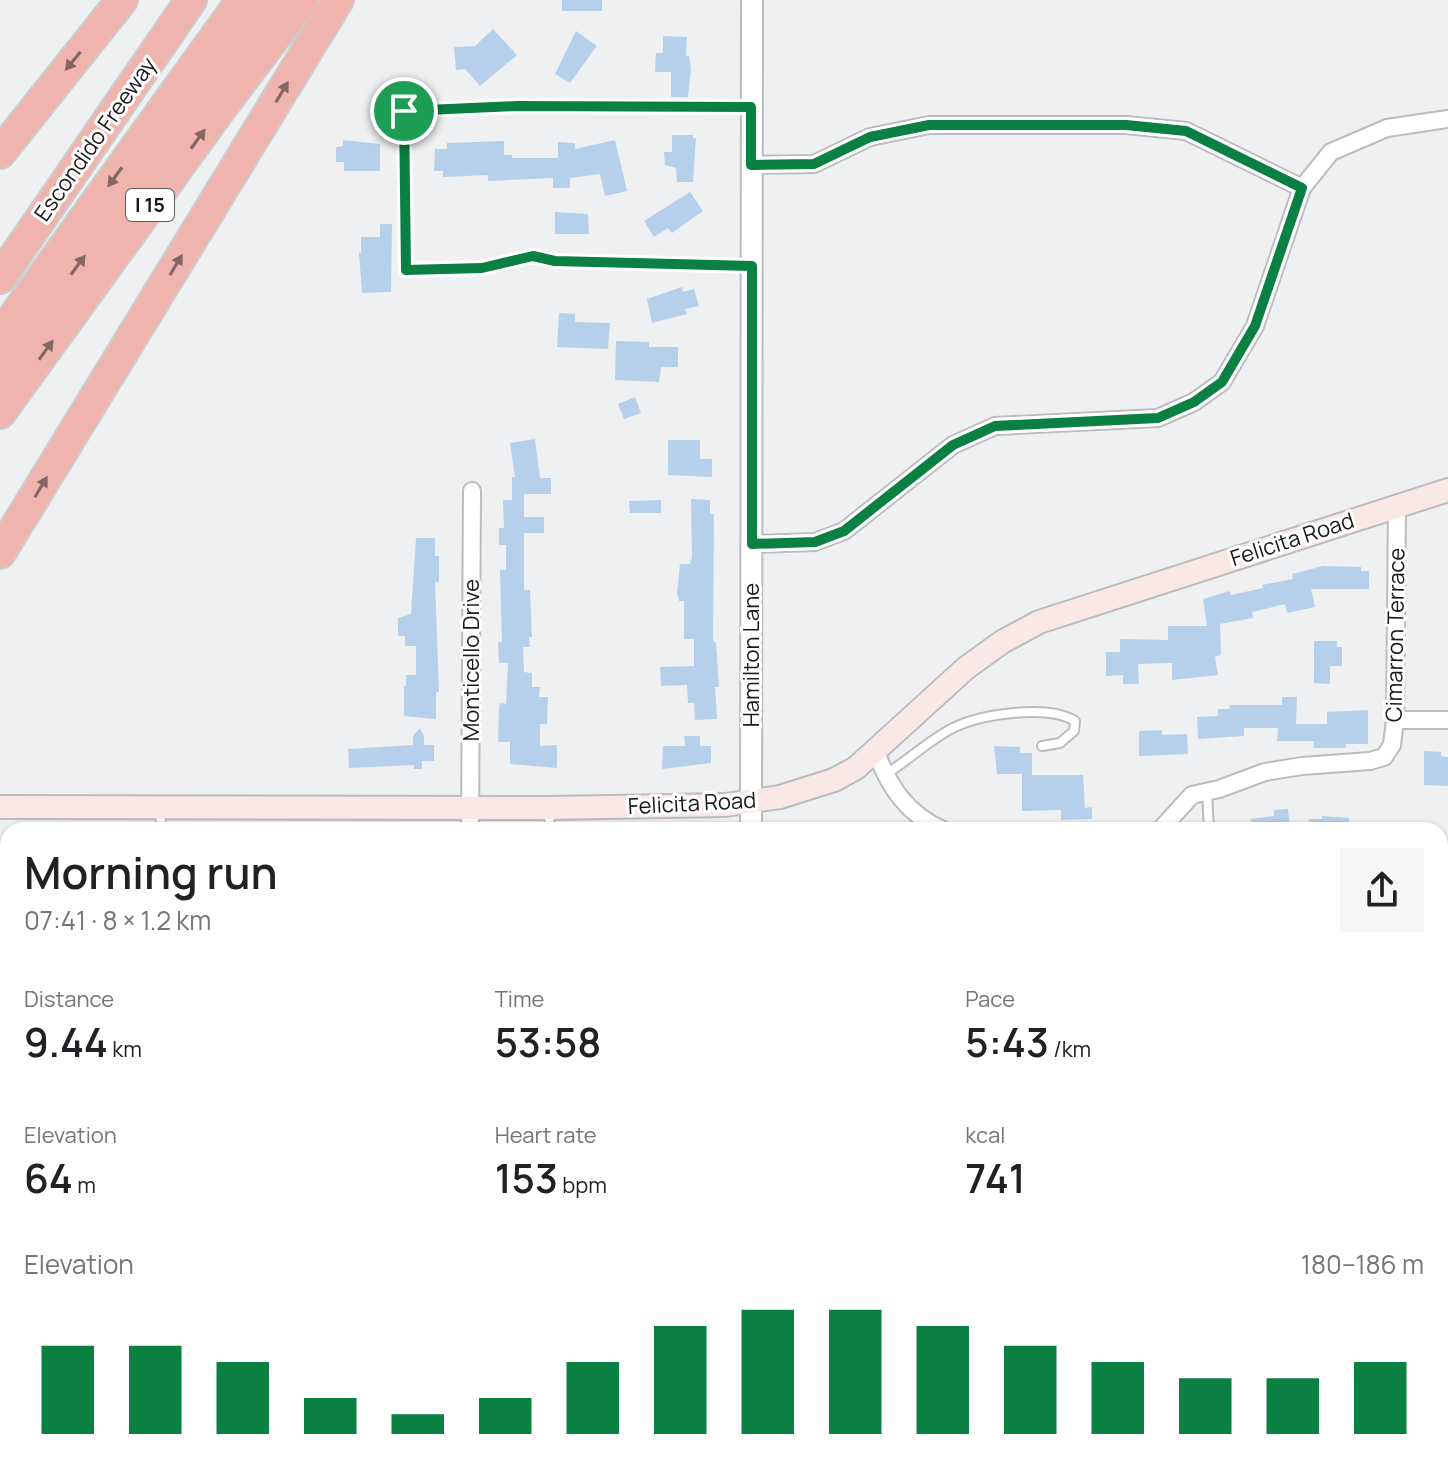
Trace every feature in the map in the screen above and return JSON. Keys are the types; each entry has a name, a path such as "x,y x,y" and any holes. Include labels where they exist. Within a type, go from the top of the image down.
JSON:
{"highway":[{"path":"1,151 122,0"},
{"name":"Escondido Freeway","path":"0,278 191,0"},
{"path":"0,336 242,0"},
{"path":"221,108 272,0"},
{"path":"0,373 272,0"},
{"name":"I 15","path":"0,413 303,0"},
{"path":"0,553 338,0"}],"main road":[{"name":"Felicita Road","path":"177,822 470,805 550,819 780,797 834,780 876,752 966,668 1002,642 1039,622 1448,490"},
{"name":"Felicita Road","path":"0,807 150,822"}],"street":[{"name":"Hamilton Lane","path":"751,822 752,0"},
{"path":"752,544 815,542 844,531 953,445 995,426 1158,418 1194,402 1222,382 1255,326 1302,188 1331,152 1387,128 1448,119"},
{"path":"751,165 814,164 870,137 929,125 1126,125 1186,131 1302,188"},
{"name":"Monticello Drive","path":"470,822 472,491"},
{"name":"Cimarron Terrace","path":"1167,822 1192,795 1265,772 1384,757 1392,745 1395,720 1397,506"},
{"path":"1395,720 1448,720"},
{"path":"876,752 886,774 911,811 930,822"}],"lane":[{"path":"751,107 517,106 404,111 406,270 482,268 533,256 555,261 752,266"},
{"path":"886,774 947,731 981,719 1037,713 1068,717 1075,721 1074,731 1060,743 1042,746"},
{"path":"1207,792 1209,822"}],"building":[{"path":"562,0 602,0 602,11 562,11"},
{"path":"493,29 517,55 480,86 465,69 456,70 454,47 475,46"},
{"path":"576,31 597,46 570,83 555,74"},
{"path":"663,36 687,37 686,56 689,56 691,69 688,97 671,97 671,72 655,72 656,53 663,53"},
{"path":"672,135 693,135 696,138 693,182 677,182 676,168 665,165 664,152 672,152"},
{"path":"343,140 380,144 380,171 344,171 344,162 336,162 336,147 343,146"},
{"path":"615,140 627,191 605,196 600,174 570,178 570,188 553,188 553,178 488,181 488,175 443,177 443,171 434,171 435,149 447,149 447,143 504,141 504,155 512,155 512,158 558,158 558,142 575,143 575,149"},
{"path":"690,192 703,211 672,233 668,228 654,237 644,221"},
{"path":"555,212 588,214 589,234 555,234"},
{"path":"380,224 392,224 391,292 362,293 361,237 380,237"},
{"path":"682,287 683,292 694,289 699,306 685,309 687,314 652,323 647,299"},
{"path":"559,313 575,314 575,322 610,323 608,349 557,347"},
{"path":"616,341 649,342 649,347 678,347 678,367 661,367 659,382 615,380"},
{"path":"635,397 641,413 624,419 618,404"},
{"path":"535,439 540,478 551,478 551,494 524,494 524,517 544,517 544,533 524,533 524,590 530,590 532,637 529,637 530,647 523,647 524,672 532,673 532,687 540,687 539,697 548,697 547,724 540,724 540,746 557,745 557,768 510,764 510,742 498,742 499,707 500,703 506,704 508,663 499,663 498,642 502,642 500,570 506,570 506,545 499,545 499,528 504,528 503,500 512,500 512,477 515,477 510,443"},
{"path":"668,440 700,440 700,459 712,459 712,477 668,475"},
{"path":"691,499 710,500 710,514 714,514 713,640 716,643 719,687 715,687 717,719 695,720 694,703 688,703 687,685 661,686 660,667 694,666 694,639 684,639 684,601 679,601 677,593 680,564 690,564 692,556"},
{"path":"661,500 661,513 630,513 629,501"},
{"path":"416,538 435,538 435,556 439,556 439,582 435,582 439,692 436,692 436,719 404,716 404,686 406,675 416,675 416,646 405,646 405,636 398,636 398,618 411,614"},
{"path":"1323,566 1361,567 1361,571 1369,571 1369,589 1311,589 1315,607 1287,613 1285,604 1252,612 1253,618 1220,624 1221,655 1215,657 1218,675 1172,680 1172,663 1138,664 1139,684 1123,684 1123,675 1106,676 1106,652 1120,652 1120,639 1168,640 1168,626 1207,626 1203,599 1230,591 1231,595 1263,588 1262,585 1293,579 1292,574"},
{"path":"1314,641 1337,641 1337,647 1342,647 1342,666 1330,666 1330,684 1314,683"},
{"path":"1282,697 1297,697 1296,724 1327,724 1327,712 1368,710 1368,744 1314,748 1314,741 1277,741 1278,728 1244,728 1244,736 1198,739 1197,717 1218,716 1218,709 1230,709 1229,705 1282,705"},
{"path":"420,728 424,745 434,745 434,761 422,761 422,769 414,769 414,765 349,768 348,749 413,745 413,736"},
{"path":"1162,730 1162,735 1187,734 1188,754 1139,756 1139,731"},
{"path":"684,736 700,736 700,746 711,746 711,763 662,769 663,746 685,746"},
{"path":"994,746 1020,747 1020,753 1032,753 1032,775 1083,775 1085,808 1092,807 1092,819 1061,820 1061,810 1022,811 1022,774 997,774"},
{"path":"1424,751 1441,752 1441,756 1448,757 1448,786 1424,785"},
{"path":"1288,809 1289,822 1251,822 1251,819 1274,816 1274,810"},
{"path":"1322,816 1349,818 1349,822 1308,822 1309,819 1322,819"}],"route":[{"path":"517,106 751,107 751,165 814,164 870,137 929,125 1126,125 1186,131 1277,173 1302,188 1255,326 1222,382 1194,402 1158,418 995,426 953,445 844,531 815,542 752,544 752,266 555,261 533,256 482,268 406,270 404,111 517,106"}]}
